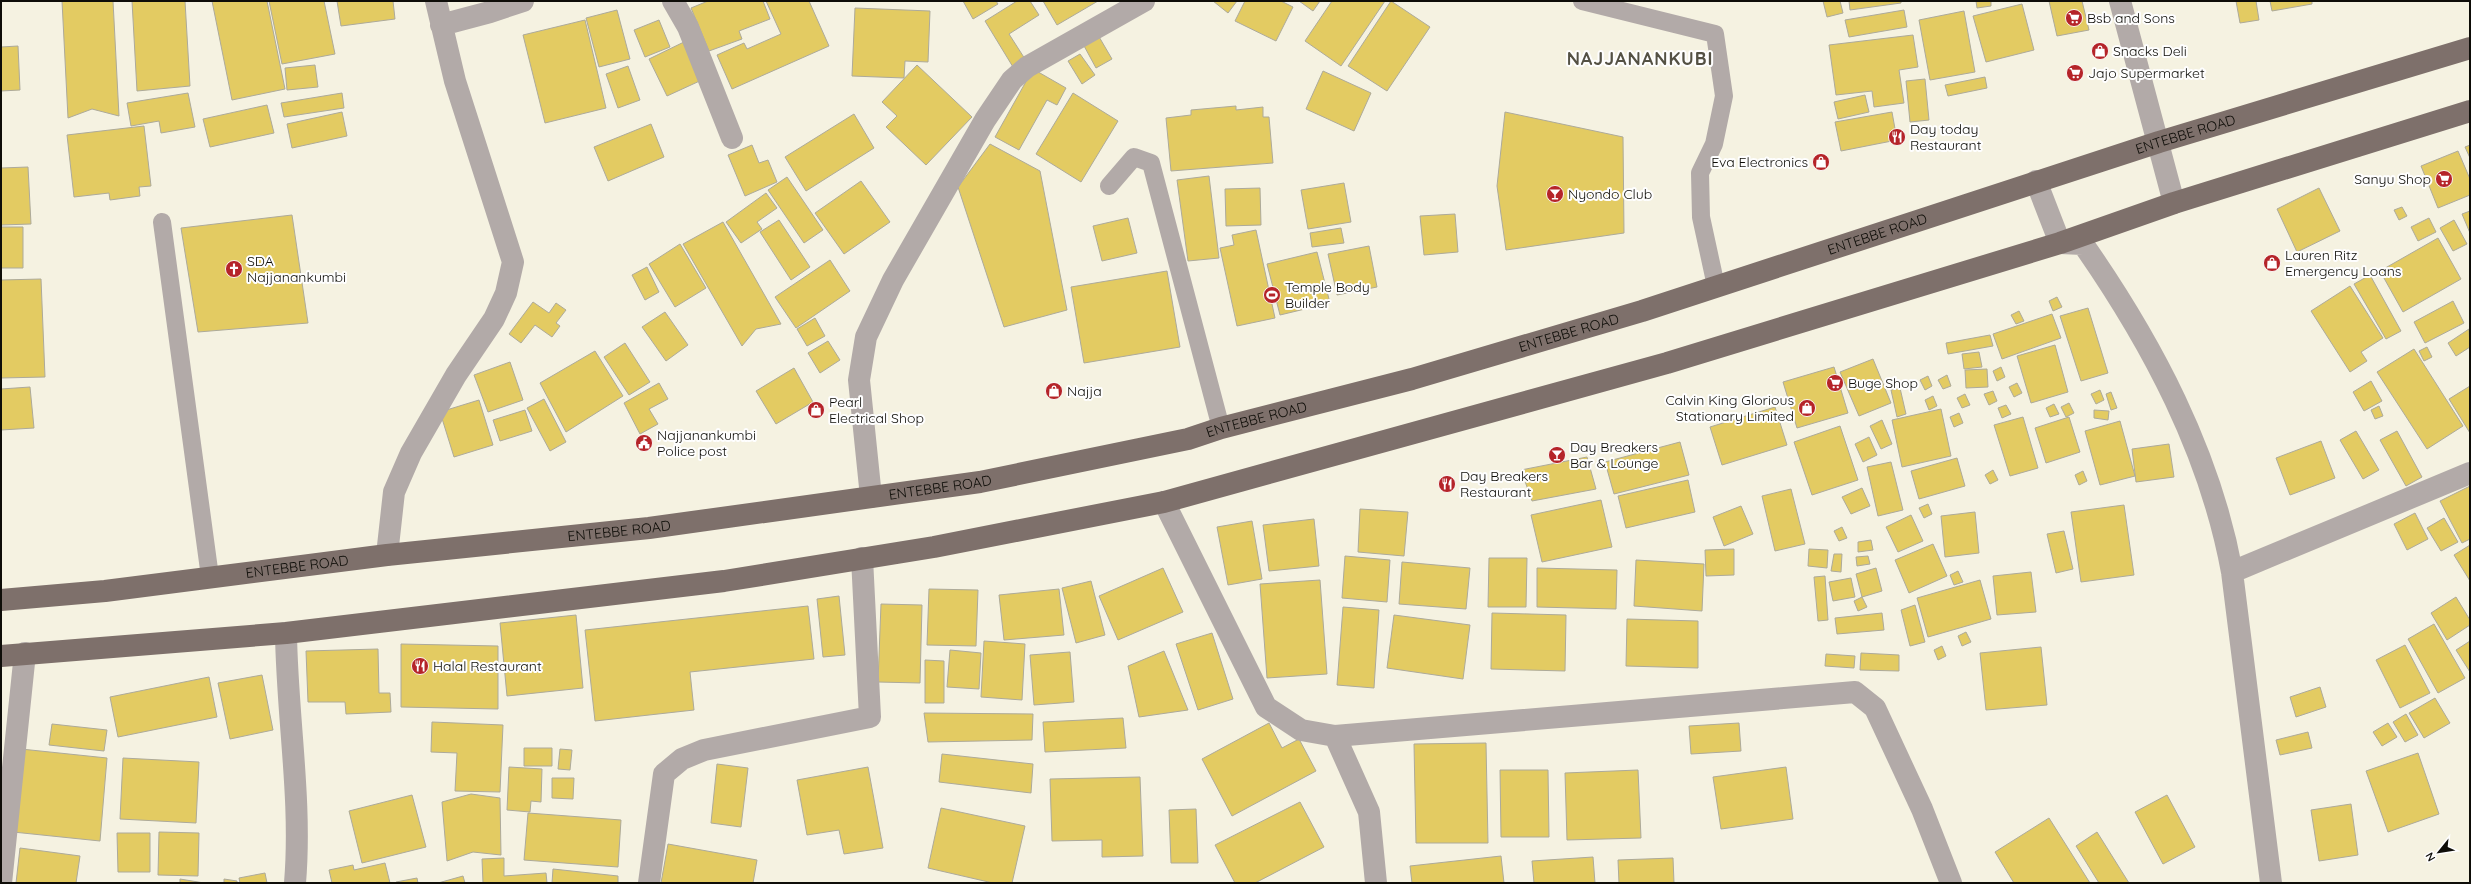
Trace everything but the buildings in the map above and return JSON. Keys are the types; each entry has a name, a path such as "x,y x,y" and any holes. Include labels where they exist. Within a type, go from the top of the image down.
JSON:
{"main road":[{"name":"ENTEBBE ROAD","path":"1,600 210,577 387,555 649,528 980,482 1188,439 1221,428 1412,379 1642,311 2036,181 2159,142 2470,48"},
{"path":"1,656 286,633 724,581 862,558 1164,502 1667,363 2060,243 2174,203 2470,111"}],"street":[{"path":"387,555 394,492 406,466 456,376 494,319 506,293 513,262 455,81 436,1"},
{"path":"441,24 490,12 523,1"},
{"path":"673,1 688,27 732,138"},
{"path":"871,496 859,380 866,337 893,280 985,120 1012,80 1027,67 1144,1"},
{"path":"2120,1 2159,142 2174,203"},
{"path":"2036,181 2060,243 2083,244 2132,317 2166,380 2208,480 2225,532 2232,572 2271,883"},
{"path":"2232,572 2470,473"},
{"path":"1164,502 1266,707 1301,730 1334,736 1855,692 1875,708 1913,790 1951,883"},
{"path":"649,883 664,774 682,759 704,750 870,717 862,558"},
{"path":"286,633 286,685 296,810 297,855 295,883"},
{"path":"1,883 25,653"},
{"path":"1334,736 1369,812 1376,883"}],"lane":[{"path":"1582,1 1715,34 1724,96 1714,144 1700,173 1700,217 1716,286"},
{"path":"1109,186 1134,157 1151,163 1221,428"},
{"path":"162,222 210,577"}],"place":[{"name":"Bsb and Sons","path":"2074,18"},
{"name":"Snacks Deli","path":"2100,51"},
{"name":"Jajo Supermarket","path":"2075,73"},
{"name":"Day today Restaurant","path":"1897,137"},
{"name":"Eva Electronics","path":"1821,162"},
{"name":"Sanyu Shop","path":"2444,179"},
{"name":"Nyondo Club","path":"1555,194"},
{"name":"Lauren Ritz Emergency Loans","path":"2272,263"},
{"name":"SDA Najjanankumbi","path":"234,269"},
{"name":"Temple Body Builder","path":"1272,295"},
{"name":"Buge Shop","path":"1835,383"},
{"name":"Najja","path":"1054,391"},
{"name":"Calvin King Glorious Stationary Limited","path":"1807,408"},
{"name":"Pearl Electrical Shop","path":"816,410"},
{"name":"Najjanankumbi Police post","path":"644,443"},
{"name":"Day Breakers Bar & Lounge","path":"1557,455"},
{"name":"Day Breakers Restaurant","path":"1447,484"},
{"name":"Halal Restaurant","path":"420,666"}],"district":[{"name":"NAJJANANKUBI","path":"1640,59"}]}
